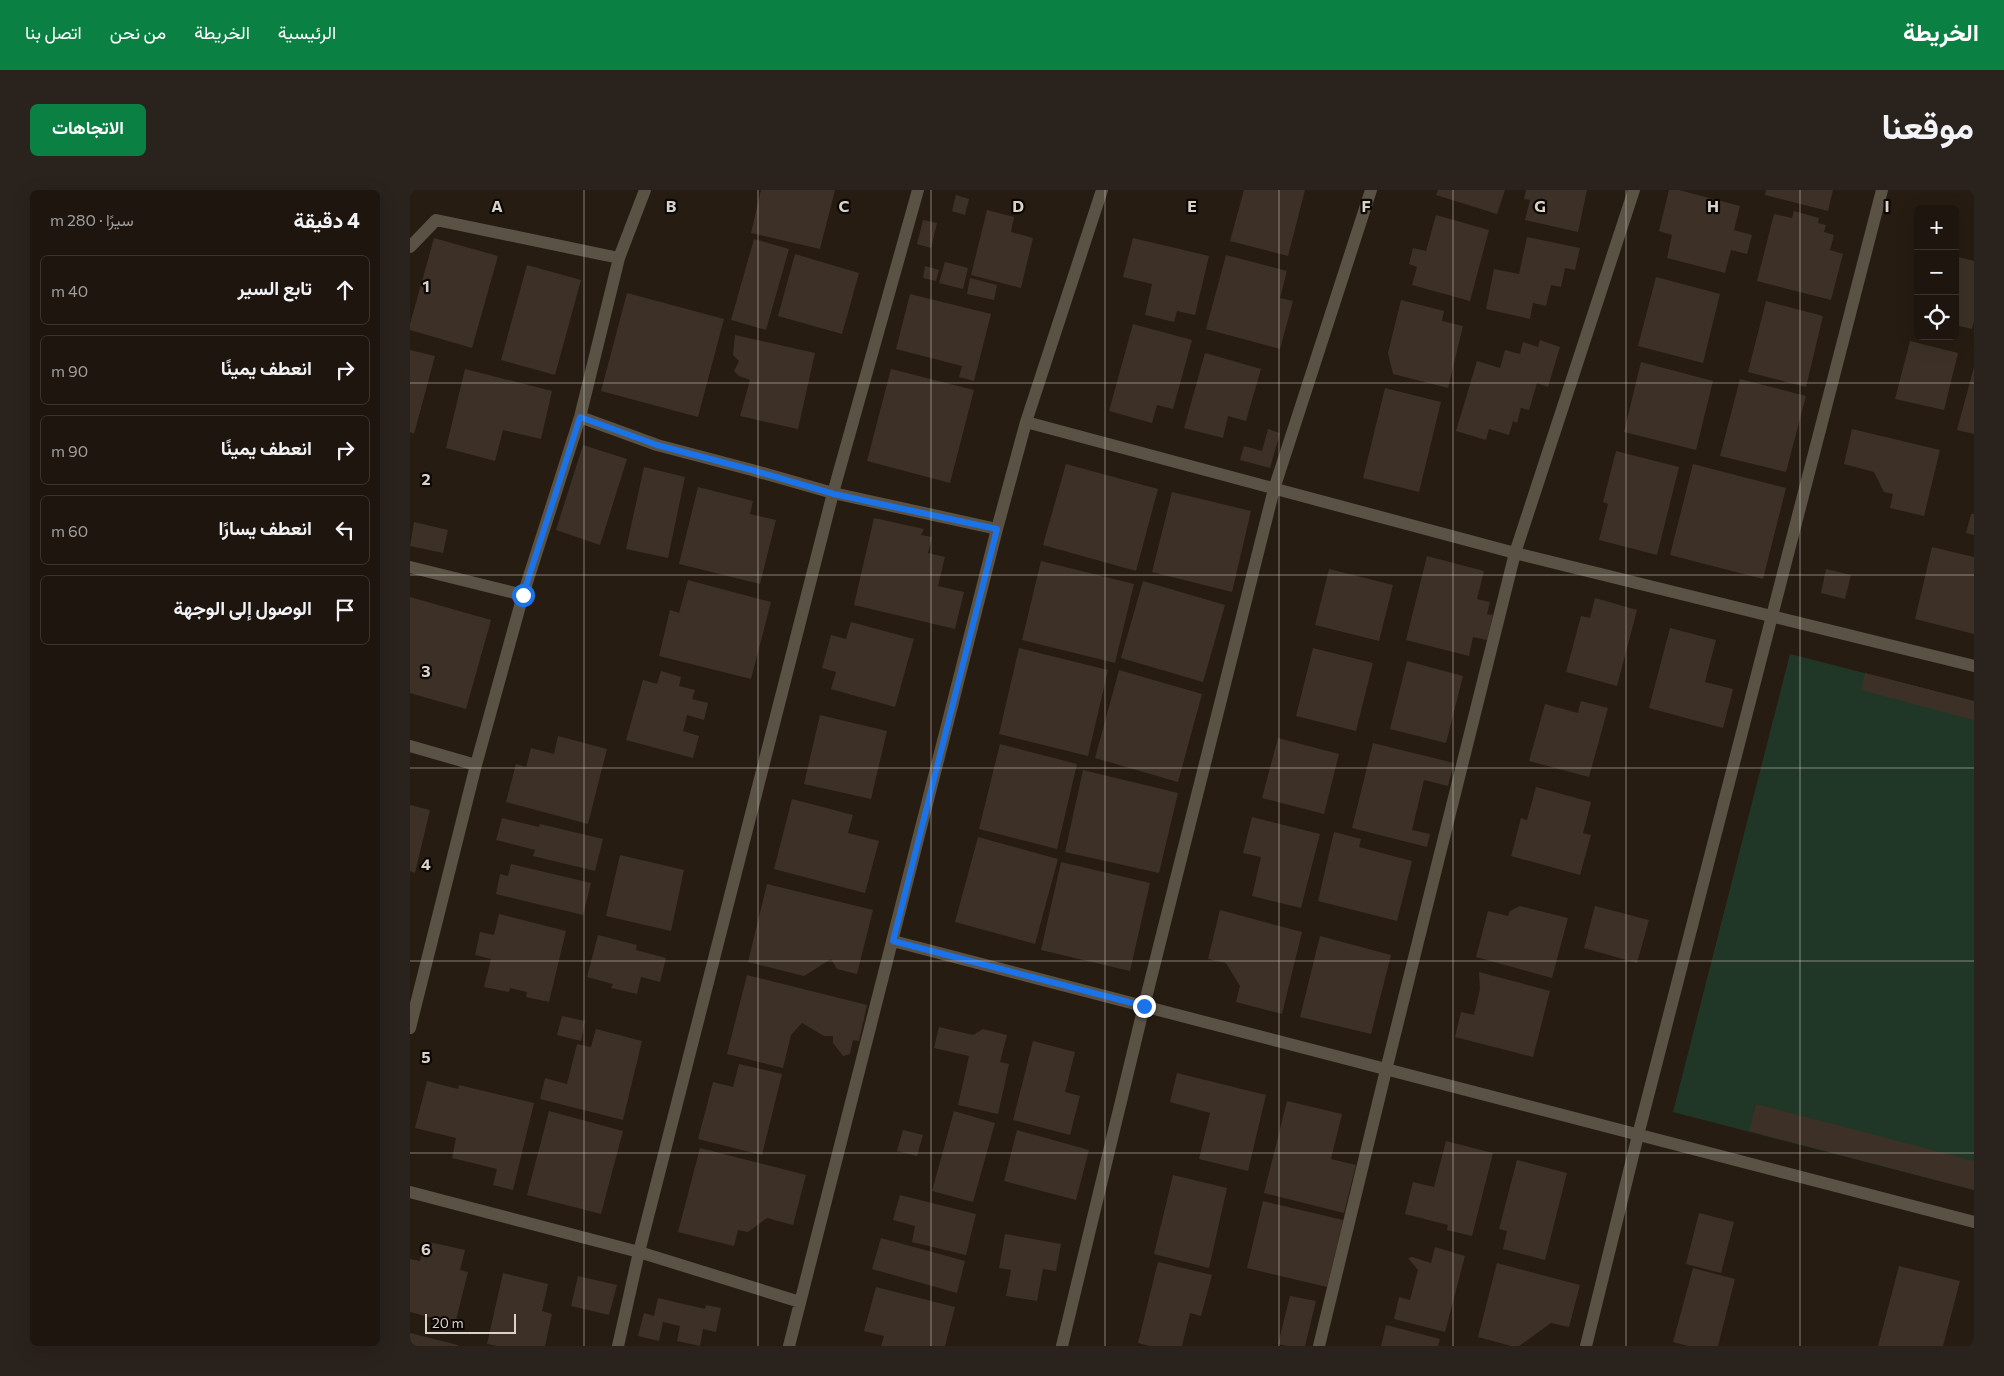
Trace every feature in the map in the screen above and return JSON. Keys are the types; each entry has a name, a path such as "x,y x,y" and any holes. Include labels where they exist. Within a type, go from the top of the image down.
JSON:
{"street":[{"path":"410,1028 476,765 523,595 580,417 619,258 645,190"},
{"path":"618,1346 639,1252 834,494 918,190"},
{"path":"789,1346 997,529 1026,422 1102,190"},
{"path":"1062,1346 1144,1006 1274,489 1371,190"},
{"path":"1320,1346 1386,1070 1515,553 1634,190"},
{"path":"1586,1346 1638,1135 1882,190"},
{"path":"410,247 436,220 619,258"},
{"path":"580,417 657,445 834,494 997,529"},
{"path":"1026,422 1515,553 1974,666"},
{"path":"410,567 523,595"},
{"path":"410,746 476,765"},
{"path":"893,941 1974,1222"},
{"path":"410,1192 639,1252 800,1302"}],"green space":[{"path":"1790,654 1974,701 1974,1190 1673,1112"}],"building":[{"path":"761,190 835,190 820,249 751,233"},
{"path":"1244,190 1305,190 1288,256 1230,241"},
{"path":"1438,190 1505,190 1497,214 1436,195"},
{"path":"1526,190 1587,190 1578,232 1525,220 1530,200 1524,199"},
{"path":"1669,190 1679,190 1740,206 1734,230 1752,235 1747,254 1731,250 1725,273 1667,258 1672,235 1659,231"},
{"path":"1766,190 1833,190 1828,211 1765,195"},
{"path":"956,195 969,199 965,215 952,211"},
{"path":"987,210 1014,217 1011,232 1033,238 1021,288 971,275"},
{"path":"1794,211 1819,218 1818,223 1826,225 1824,232 1834,235 1830,250 1843,254 1831,300 1757,281 1774,214 1792,218"},
{"path":"1436,215 1489,230 1470,301 1412,285 1417,267 1409,264 1413,248 1426,251"},
{"path":"923,220 937,223 931,248 917,244"},
{"path":"1527,237 1580,248 1575,270 1565,268 1561,287 1551,285 1546,306 1533,303 1530,319 1486,309 1494,269 1519,274"},
{"path":"434,238 498,256 472,348 410,330 410,324"},
{"path":"1133,238 1209,256 1195,315 1177,311 1174,322 1145,315 1152,284 1123,277"},
{"path":"754,239 789,249 766,330 731,320"},
{"path":"795,254 859,273 842,334 778,316"},
{"path":"1226,255 1287,271 1280,298 1293,301 1280,349 1206,329"},
{"path":"1959,257 1974,261 1974,321 1972,329 1959,326"},
{"path":"945,262 968,268 963,289 939,283"},
{"path":"527,265 581,280 555,375 501,360"},
{"path":"925,266 939,270 936,281 923,278"},
{"path":"1656,277 1720,294 1703,363 1638,346"},
{"path":"970,278 997,285 994,300 967,294"},
{"path":"627,293 724,319 698,417 601,391"},
{"path":"910,294 991,314 974,381 959,377 962,366 896,349"},
{"path":"1401,300 1444,311 1442,321 1463,326 1448,388 1393,374 1388,353"},
{"path":"1766,301 1823,316 1806,387 1748,372"},
{"path":"1133,324 1192,340 1173,409 1157,405 1152,423 1109,411"},
{"path":"735,335 815,353 798,429 740,416 750,380 739,376 734,371 739,361 733,355"},
{"path":"1540,340 1560,347 1548,387 1537,383 1529,410 1521,408 1517,423 1513,421 1509,435 1489,429 1486,440 1456,431 1477,361 1500,368 1505,350 1520,354 1523,342 1538,347"},
{"path":"1910,341 1958,353 1944,410 1895,399"},
{"path":"410,350 435,356 414,434 410,432"},
{"path":"1205,353 1261,369 1246,421 1228,416 1223,438 1184,428"},
{"path":"1641,362 1713,381 1696,450 1624,432"},
{"path":"1974,367 1974,434 1957,430"},
{"path":"465,369 552,391 541,439 503,430 495,461 446,448"},
{"path":"891,369 974,390 950,483 867,461"},
{"path":"1740,379 1806,396 1786,472 1720,456"},
{"path":"1385,388 1441,402 1419,492 1363,478"},
{"path":"1268,429 1280,433 1270,468 1240,460 1244,446 1262,451"},
{"path":"1852,429 1940,450 1924,516 1890,508 1893,494 1884,492 1874,472 1844,464"},
{"path":"583,445 627,459 600,545 556,530"},
{"path":"1616,451 1679,467 1657,555 1599,540 1608,504 1603,502"},
{"path":"1066,464 1158,489 1136,571 1043,545"},
{"path":"1693,464 1786,488 1763,579 1670,555"},
{"path":"644,467 685,477 668,558 626,549"},
{"path":"698,487 753,501 750,514 776,520 760,584 679,564"},
{"path":"1172,492 1251,511 1232,592 1152,572"},
{"path":"1971,514 1974,514 1974,535 1966,533"},
{"path":"874,518 924,529 921,535 932,537 928,553 945,557 938,586 964,592 955,629 854,605"},
{"path":"414,522 448,530 443,553 410,546"},
{"path":"1932,547 1974,557 1974,634 1915,619"},
{"path":"1427,556 1484,571 1477,599 1490,602 1487,614 1493,615 1487,640 1473,637 1469,656 1406,640"},
{"path":"1041,561 1134,584 1115,663 1022,640"},
{"path":"1329,569 1393,585 1379,641 1315,625"},
{"path":"1826,569 1851,575 1845,599 1821,593"},
{"path":"688,580 771,602 751,679 659,656 670,610 679,613"},
{"path":"1143,581 1225,605 1203,682 1121,658"},
{"path":"410,597 491,620 466,709 410,693"},
{"path":"1595,598 1637,610 1617,686 1566,672 1581,616 1590,618"},
{"path":"851,622 914,639 895,707 831,689 836,672 822,668 831,635 846,639"},
{"path":"1670,628 1716,640 1705,682 1733,689 1723,728 1649,708"},
{"path":"1019,648 1108,670 1088,756 999,734"},
{"path":"1313,648 1373,663 1356,731 1296,716"},
{"path":"1407,661 1463,676 1446,743 1390,729"},
{"path":"1119,670 1202,694 1178,782 1095,758"},
{"path":"661,671 681,677 679,686 695,690 692,699 708,703 704,720 687,715 683,731 699,736 693,758 626,740 643,680 657,684"},
{"path":"1865,673 1974,701 1974,720 1861,690"},
{"path":"1581,701 1608,708 1589,777 1529,761 1545,704 1578,713"},
{"path":"820,715 887,731 871,799 804,784"},
{"path":"558,736 607,749 588,824 506,802 516,764 526,767 531,748 554,754"},
{"path":"1278,738 1339,754 1324,814 1262,798"},
{"path":"1373,743 1454,763 1448,786 1424,780 1412,830 1430,834 1427,847 1352,828"},
{"path":"1000,744 1077,764 1057,849 979,829"},
{"path":"1083,770 1178,793 1159,873 1065,852"},
{"path":"1536,787 1591,802 1583,833 1591,835 1580,875 1511,856 1521,818 1527,820"},
{"path":"792,799 853,815 848,833 879,841 865,893 774,869"},
{"path":"410,805 430,810 415,873 410,871"},
{"path":"1252,817 1320,834 1301,908 1252,896 1261,857 1243,853"},
{"path":"502,818 539,827 540,824 603,839 595,871 533,856 535,850 496,840"},
{"path":"1334,832 1361,839 1359,847 1412,861 1397,921 1318,901"},
{"path":"978,837 1058,859 1035,944 955,922"},
{"path":"620,855 684,870 671,931 606,916"},
{"path":"1061,862 1150,883 1130,971 1041,950"},
{"path":"511,864 591,883 583,915 496,894 500,874 508,876"},
{"path":"767,884 873,910 857,974 837,969 831,959 804,976 748,962"},
{"path":"1520,906 1568,918 1552,978 1476,957 1488,911 1508,916 1510,911"},
{"path":"1595,906 1649,920 1637,963 1584,948"},
{"path":"1220,910 1302,932 1282,1014 1236,1002 1240,986 1226,963 1208,959"},
{"path":"499,914 566,931 549,1002 526,997 527,992 510,988 509,992 484,987 491,959 475,955 480,932 494,935"},
{"path":"598,935 637,945 636,950 666,958 660,982 641,977 637,994 611,988 613,984 587,977"},
{"path":"1320,936 1391,955 1371,1034 1300,1017"},
{"path":"1479,972 1550,991 1533,1057 1455,1037 1461,1012 1474,1015 1480,989"},
{"path":"747,975 867,1005 859,1041 853,1040 850,1054 843,1056 833,1043 833,1036 824,1036 802,1023 791,1035 783,1068 727,1054"},
{"path":"562,1016 585,1021 581,1041 557,1035"},
{"path":"939,1027 973,1035 983,1029 1007,1035 1000,1062 1009,1064 998,1114 958,1105 969,1056 934,1048"},
{"path":"596,1029 642,1041 623,1120 540,1099 545,1078 567,1084 577,1044 591,1047"},
{"path":"1033,1041 1075,1052 1065,1092 1080,1096 1070,1135 1013,1120"},
{"path":"739,1064 782,1074 762,1155 698,1139 713,1082 733,1087"},
{"path":"1177,1073 1266,1095 1248,1171 1199,1159 1210,1113 1170,1102"},
{"path":"427,1081 458,1089 459,1085 534,1103 513,1190 493,1185 497,1169 452,1158 456,1138 415,1128"},
{"path":"1287,1101 1342,1114 1331,1159 1356,1165 1344,1213 1264,1193"},
{"path":"1756,1104 1974,1161 1974,1190 1749,1131"},
{"path":"549,1111 623,1131 601,1214 527,1195"},
{"path":"954,1111 995,1123 973,1202 932,1191"},
{"path":"903,1130 923,1135 917,1156 897,1151"},
{"path":"1017,1130 1089,1150 1076,1200 1004,1181"},
{"path":"1446,1141 1493,1153 1472,1236 1447,1230 1448,1225 1405,1214 1413,1182 1434,1187"},
{"path":"700,1148 806,1175 793,1225 767,1218 748,1232 738,1230 734,1246 678,1232"},
{"path":"1517,1160 1567,1173 1545,1260 1503,1249 1507,1231 1499,1229"},
{"path":"1173,1175 1227,1188 1209,1268 1154,1254"},
{"path":"900,1195 976,1214 966,1255 912,1242 915,1226 893,1220"},
{"path":"1263,1201 1343,1220 1327,1287 1247,1268"},
{"path":"1699,1213 1734,1222 1721,1273 1686,1264"},
{"path":"1005,1234 1061,1244 1056,1271 1043,1269 1037,1301 1006,1296 1011,1270 999,1268"},
{"path":"881,1238 965,1261 957,1293 872,1269"},
{"path":"425,1241 465,1250 460,1270 468,1272 455,1324 410,1312 410,1259 420,1261"},
{"path":"1435,1247 1465,1256 1445,1332 1394,1319 1399,1297 1410,1300 1418,1270 1408,1258 1412,1257 1431,1263"},
{"path":"1158,1262 1212,1275 1201,1316 1190,1313 1182,1346 1150,1346 1138,1343"},
{"path":"1497,1263 1580,1285 1569,1327 1551,1323 1519,1346 1511,1346 1478,1337"},
{"path":"1899,1266 1960,1281 1943,1346 1878,1346"},
{"path":"1693,1268 1735,1279 1718,1346 1688,1346 1673,1342"},
{"path":"503,1273 548,1284 542,1311 552,1314 545,1346 497,1346 487,1344"},
{"path":"578,1276 617,1285 609,1315 571,1306"},
{"path":"876,1287 955,1307 945,1346 881,1346 884,1336 864,1331"},
{"path":"1290,1296 1316,1301 1305,1346 1278,1344"},
{"path":"658,1298 705,1309 706,1305 721,1308 716,1332 703,1329 700,1346 677,1341 680,1326 663,1322 659,1341 638,1336 644,1313 654,1316"},
{"path":"1386,1325 1440,1339 1438,1346 1381,1346"},
{"path":"410,1333 458,1345 458,1346 410,1346"}],"route":[{"path":"523,595 580,417 657,445 834,494 997,529 893,941 1144,1006"}]}
